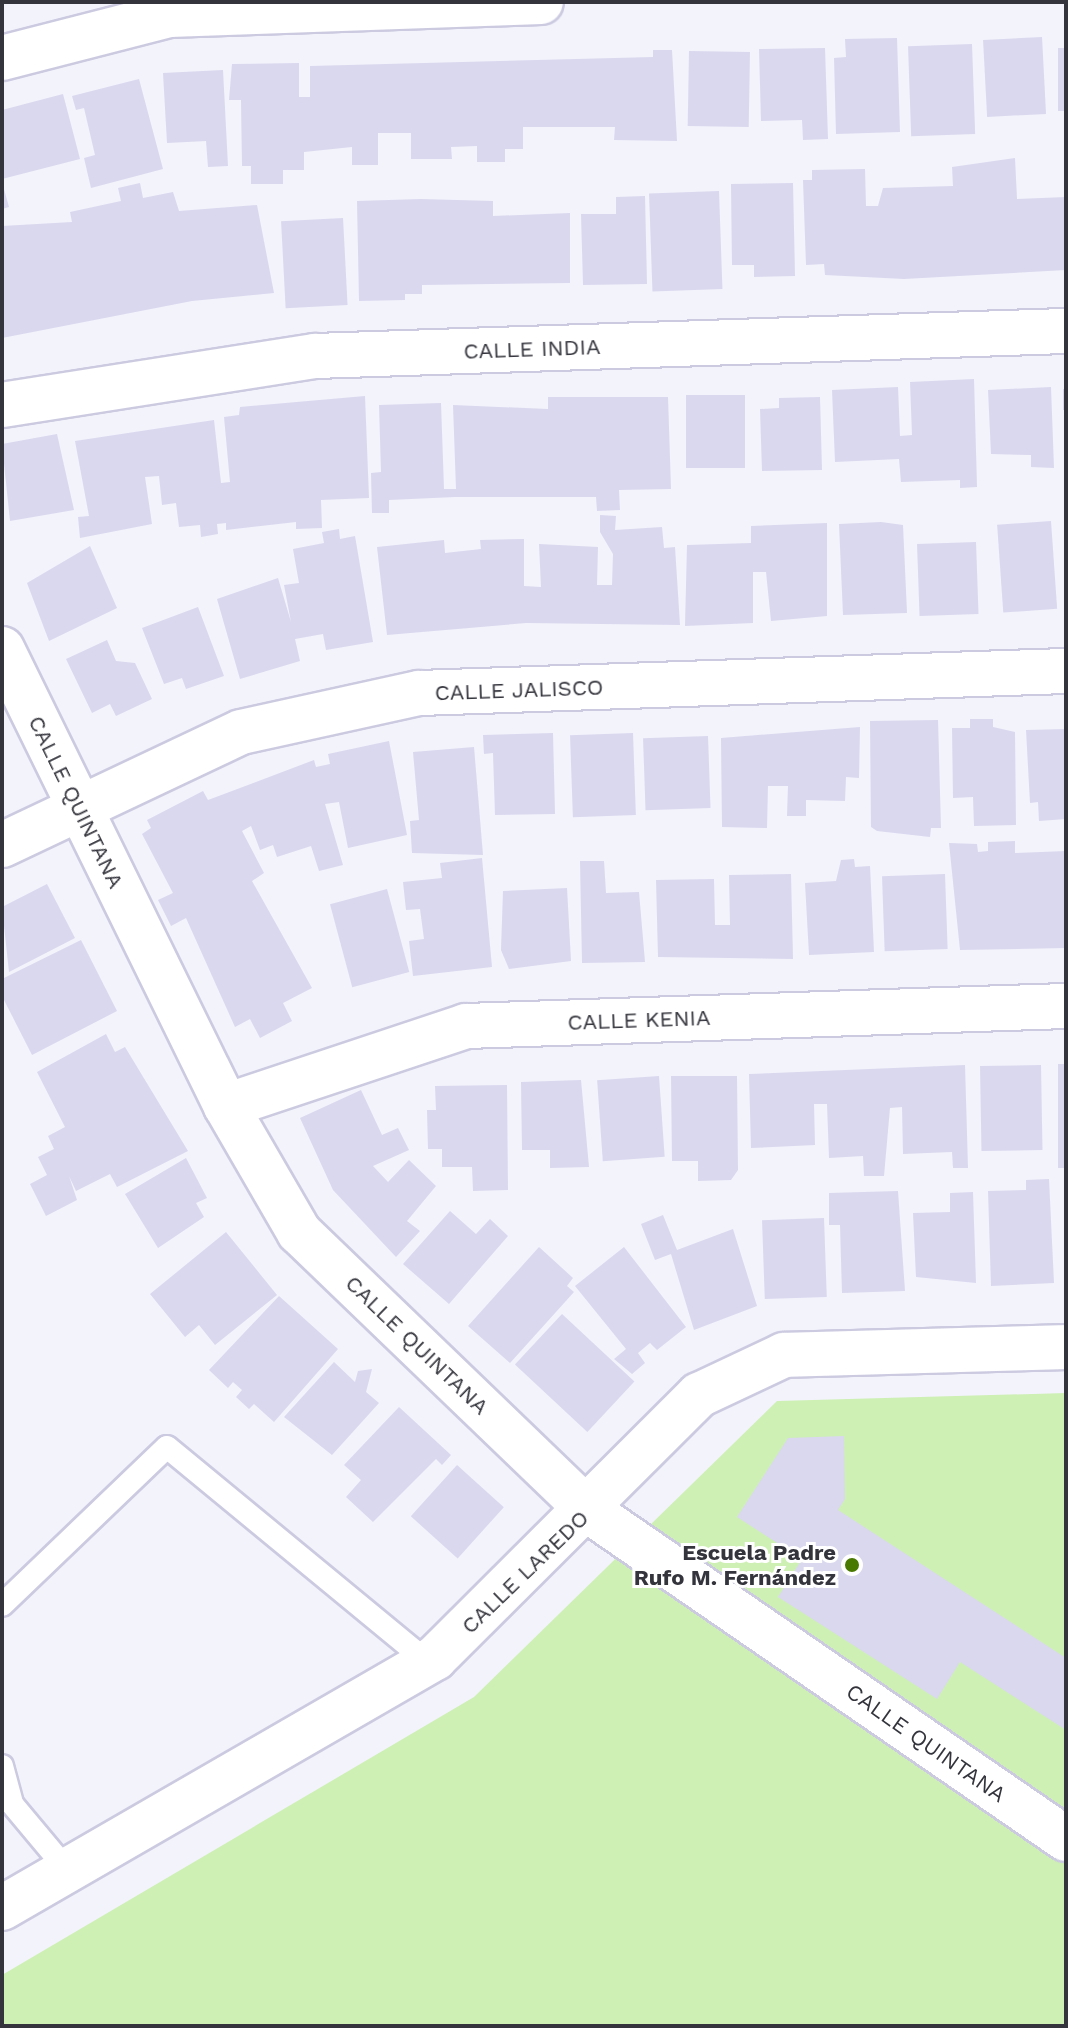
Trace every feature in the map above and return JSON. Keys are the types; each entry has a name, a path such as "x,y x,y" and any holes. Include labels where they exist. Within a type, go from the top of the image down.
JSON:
{"street":[{"path":"2,58 170,15 541,2"},
{"name":"CALLE INDIA","path":"2,405 315,356 1066,331"},
{"name":"CALLE QUINTANA","path":"2,649 226,1106 299,1232 589,1511 1066,1839"},
{"name":"CALLE JALISCO","path":"2,845 241,732 419,693 1066,671"},
{"name":"CALLE KENIA","path":"226,1106 466,1026 1066,1006"},
{"name":"CALLE LAREDO","path":"2,1908 428,1662 589,1511 699,1395 784,1355 1066,1347"}],"lane":[{"path":"2,1605 167,1447 428,1662"},
{"path":"2,1766 7,1808 68,1871"}],"green space":[{"path":"1066,1393 1066,2026 2,2026 2,1975 474,1697 777,1401"}],"building":[{"path":"1042,37 1046,114 987,117 983,40"},
{"path":"897,38 900,132 836,134 834,58 846,57 845,39"},
{"path":"972,44 975,134 911,136 908,46"},
{"path":"825,48 828,139 803,140 802,120 761,121 759,49"},
{"path":"1058,48 1066,48 1066,111 1058,111"},
{"path":"653,50 672,50 677,141 614,140 615,127 523,127 523,149 505,149 505,162 477,162 477,146 451,147 452,159 411,159 411,133 378,133 378,165 352,165 352,147 304,152 304,170 283,170 283,184 251,184 251,166 242,166 241,100 229,100 232,64 299,63 299,97 310,97 310,66 653,57"},
{"path":"689,51 750,52 749,127 688,126"},
{"path":"223,70 228,166 208,167 206,141 167,143 163,73"},
{"path":"139,79 163,169 91,188 84,158 95,155 84,108 76,110 72,96"},
{"path":"63,94 80,159 2,179 2,110"},
{"path":"1015,158 1017,199 1066,197 1066,270 904,279 825,275 824,264 806,265 803,180 812,180 812,170 865,169 866,206 878,206 883,188 953,186 952,167"},
{"path":"2,182 9,207 2,209"},
{"path":"140,183 143,198 173,192 179,211 257,205 274,293 192,301 2,338 2,226 72,222 70,212 121,201 118,188"},
{"path":"793,183 795,276 754,277 754,265 732,265 731,184"},
{"path":"719,191 722,289 652,291 649,193"},
{"path":"645,196 647,284 583,285 581,214 616,214 616,197"},
{"path":"357,201 493,201 493,216 570,213 570,283 422,285 422,294 405,294 405,300 359,301"},
{"path":"343,218 348,305 286,308 281,221"},
{"path":"974,379 977,487 960,488 960,480 901,482 899,459 835,462 832,390 898,387 900,436 912,435 910,382"},
{"path":"1051,387 1054,468 1031,467 1031,455 991,454 988,390"},
{"path":"1063,389 1066,389 1066,410 1063,410"},
{"path":"686,395 745,395 745,468 686,468"},
{"path":"365,396 369,498 321,500 322,528 296,529 296,522 226,530 226,523 217,524 218,534 201,537 200,525 179,527 176,503 162,505 159,476 145,477 152,524 80,538 78,517 89,516 75,441 214,420 221,483 230,482 224,417 239,415 240,407"},
{"path":"548,397 668,397 671,489 619,490 620,510 597,511 596,497 455,497 389,500 389,513 372,513 371,473 381,472 379,405 441,403 444,489 456,489 453,405 548,409"},
{"path":"820,397 822,470 762,471 760,409 779,408 779,398"},
{"path":"57,434 74,510 10,521 2,444"},
{"path":"600,515 616,516 615,530 662,527 664,548 675,547 680,625 526,623 387,635 377,547 444,540 445,553 481,549 480,540 524,539 524,586 541,587 539,544 598,547 597,585 612,585 613,554 600,532"},
{"path":"1051,521 1057,609 1003,613 997,525"},
{"path":"881,522 903,525 907,613 843,615 839,524"},
{"path":"827,523 827,616 771,621 766,572 753,572 753,623 685,626 687,545 751,543 751,526"},
{"path":"339,529 340,539 355,536 373,642 326,650 323,634 295,639 300,661 240,679 217,599 278,578 291,622 284,585 299,583 293,549 324,543 322,532"},
{"path":"976,542 979,614 920,616 917,544"},
{"path":"90,546 117,608 49,641 27,583"},
{"path":"198,607 224,676 186,689 182,678 164,684 142,628"},
{"path":"107,640 116,661 135,663 152,699 116,716 110,704 92,713 66,659"},
{"path":"970,719 993,719 993,727 1015,732 1016,825 974,826 973,797 953,798 952,728 970,728"},
{"path":"938,720 941,828 931,828 930,837 877,831 871,827 870,721"},
{"path":"860,727 859,778 846,777 845,801 806,800 806,816 787,816 788,786 768,786 767,828 722,827 721,738"},
{"path":"1066,729 1066,819 1039,821 1038,802 1030,803 1026,730"},
{"path":"553,733 555,814 495,815 493,753 484,754 483,735"},
{"path":"633,733 636,815 573,817 570,735"},
{"path":"708,736 711,808 646,810 643,738"},
{"path":"389,741 407,835 348,848 339,802 325,804 343,865 319,871 311,846 277,857 273,845 260,850 251,826 242,831 264,873 252,881 312,988 283,1003 292,1021 260,1038 250,1019 235,1027 186,918 171,926 158,900 173,893 142,834 151,828 147,820 203,791 208,800 314,760 316,767 330,764 328,754"},
{"path":"474,747 483,855 412,853 410,821 419,820 413,752"},
{"path":"1015,841 1015,853 1066,851 1066,948 960,950 949,843 977,844 978,852 988,851 988,842"},
{"path":"482,858 492,967 413,976 409,941 424,939 420,909 406,910 403,882 442,878 440,863"},
{"path":"854,859 855,867 870,866 874,952 809,955 805,883 836,881 841,860"},
{"path":"580,861 604,861 606,893 639,892 645,962 582,963"},
{"path":"791,874 793,959 658,957 656,880 714,879 715,925 730,925 729,875"},
{"path":"945,874 948,949 885,951 882,876"},
{"path":"47,884 75,938 9,972 2,907"},
{"path":"567,888 571,961 509,969 501,950 503,891"},
{"path":"387,889 409,972 352,987 330,904"},
{"path":"81,940 117,1011 32,1055 2,996 2,979"},
{"path":"106,1034 115,1052 125,1047 188,1151 117,1187 110,1174 76,1191 69,1176 77,1200 46,1216 30,1184 47,1175 38,1157 54,1149 48,1136 65,1127 37,1072"},
{"path":"1058,1064 1066,1064 1066,1168 1058,1168"},
{"path":"965,1065 968,1168 953,1168 952,1152 903,1154 902,1107 890,1108 884,1176 864,1176 863,1156 829,1158 827,1104 814,1104 815,1145 751,1148 749,1074"},
{"path":"1041,1065 1042,1150 981,1151 980,1066"},
{"path":"659,1076 665,1157 603,1161 597,1080"},
{"path":"671,1076 737,1076 738,1170 731,1180 698,1181 698,1161 672,1161"},
{"path":"581,1080 589,1167 550,1168 550,1150 522,1150 521,1082"},
{"path":"507,1085 508,1190 473,1191 472,1167 442,1167 442,1149 428,1149 427,1110 436,1110 435,1086"},
{"path":"361,1090 382,1135 398,1128 409,1150 373,1166 388,1182 409,1160 436,1186 407,1221 420,1231 396,1257 333,1190 300,1118"},
{"path":"186,1158 207,1198 196,1203 204,1217 158,1248 125,1194"},
{"path":"1049,1179 1054,1283 991,1286 988,1191 1026,1190 1026,1180"},
{"path":"898,1191 905,1291 842,1293 840,1225 829,1225 829,1193"},
{"path":"973,1192 976,1283 916,1277 913,1213 950,1212 950,1193"},
{"path":"450,1211 476,1234 490,1219 508,1236 449,1304 403,1264"},
{"path":"663,1215 677,1250 733,1229 757,1306 694,1330 671,1254 655,1260 641,1224"},
{"path":"824,1218 827,1297 765,1299 762,1220"},
{"path":"226,1232 277,1295 215,1345 199,1325 185,1337 150,1294"},
{"path":"539,1247 573,1278 567,1286 574,1292 510,1363 468,1326"},
{"path":"624,1247 686,1327 657,1350 650,1343 638,1353 645,1363 632,1374 614,1359 626,1349 575,1286"},
{"path":"279,1296 338,1349 274,1422 254,1404 249,1409 236,1397 242,1390 233,1382 228,1388 209,1370"},
{"path":"562,1314 634,1382 587,1432 515,1364"},
{"path":"334,1362 355,1382 358,1371 372,1369 366,1392 379,1403 332,1455 284,1417"},
{"path":"399,1407 451,1455 442,1465 436,1459 373,1522 346,1497 361,1480 344,1465"},
{"path":"844,1436 845,1499 838,1510 1066,1658 1066,1730 960,1662 937,1699 778,1597 802,1559 737,1517 788,1438"},
{"path":"457,1465 504,1507 458,1558 411,1516"}],"place":[{"name":"Escuela Padre Rufo M. Fernández","path":"852,1565"}]}
